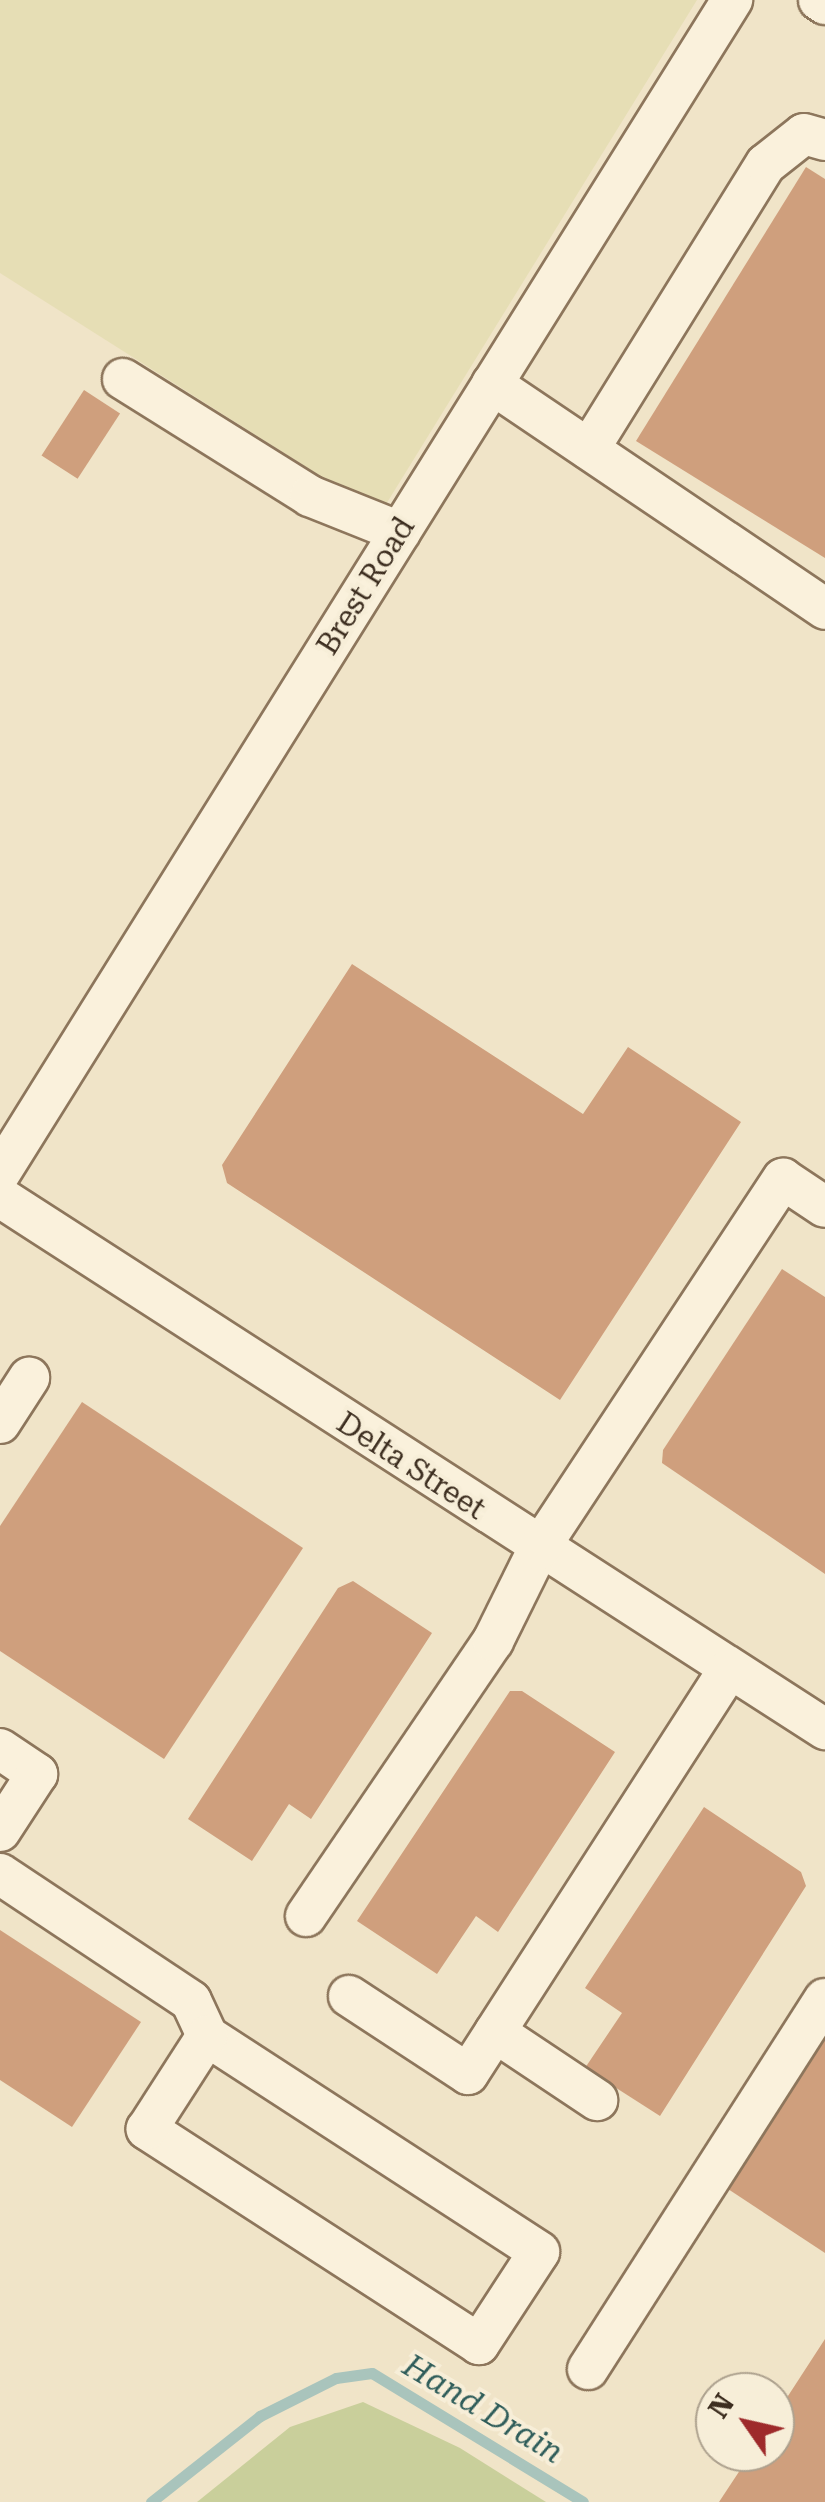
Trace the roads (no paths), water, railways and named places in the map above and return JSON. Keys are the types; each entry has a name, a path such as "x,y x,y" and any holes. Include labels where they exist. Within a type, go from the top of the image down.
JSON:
{"street":[{"name":"Brest Road","path":"0,1177 732,0"},
{"path":"819,0 825,4"},
{"path":"588,449 766,164 804,134 825,140"},
{"path":"123,379 310,496 400,532"},
{"path":"492,384 825,609"},
{"name":"Delta Street","path":"0,1177 538,1550 825,1730"},
{"path":"306,1916 494,1640 538,1550 783,1180 825,1207"},
{"path":"0,1423 29,1378"},
{"path":"349,1996 468,2074 729,1669"},
{"path":"0,1750 37,1774 0,1832"},
{"path":"0,1874 192,2001 207,2036 538,2252 479,2344 146,2129 207,2036"},
{"path":"588,2369 825,1999"},
{"path":"495,2032 597,2100"}],"waterway":[{"name":"Hand Drain","path":"151,2502 260,2416 336,2378 372,2373 583,2502"}]}
